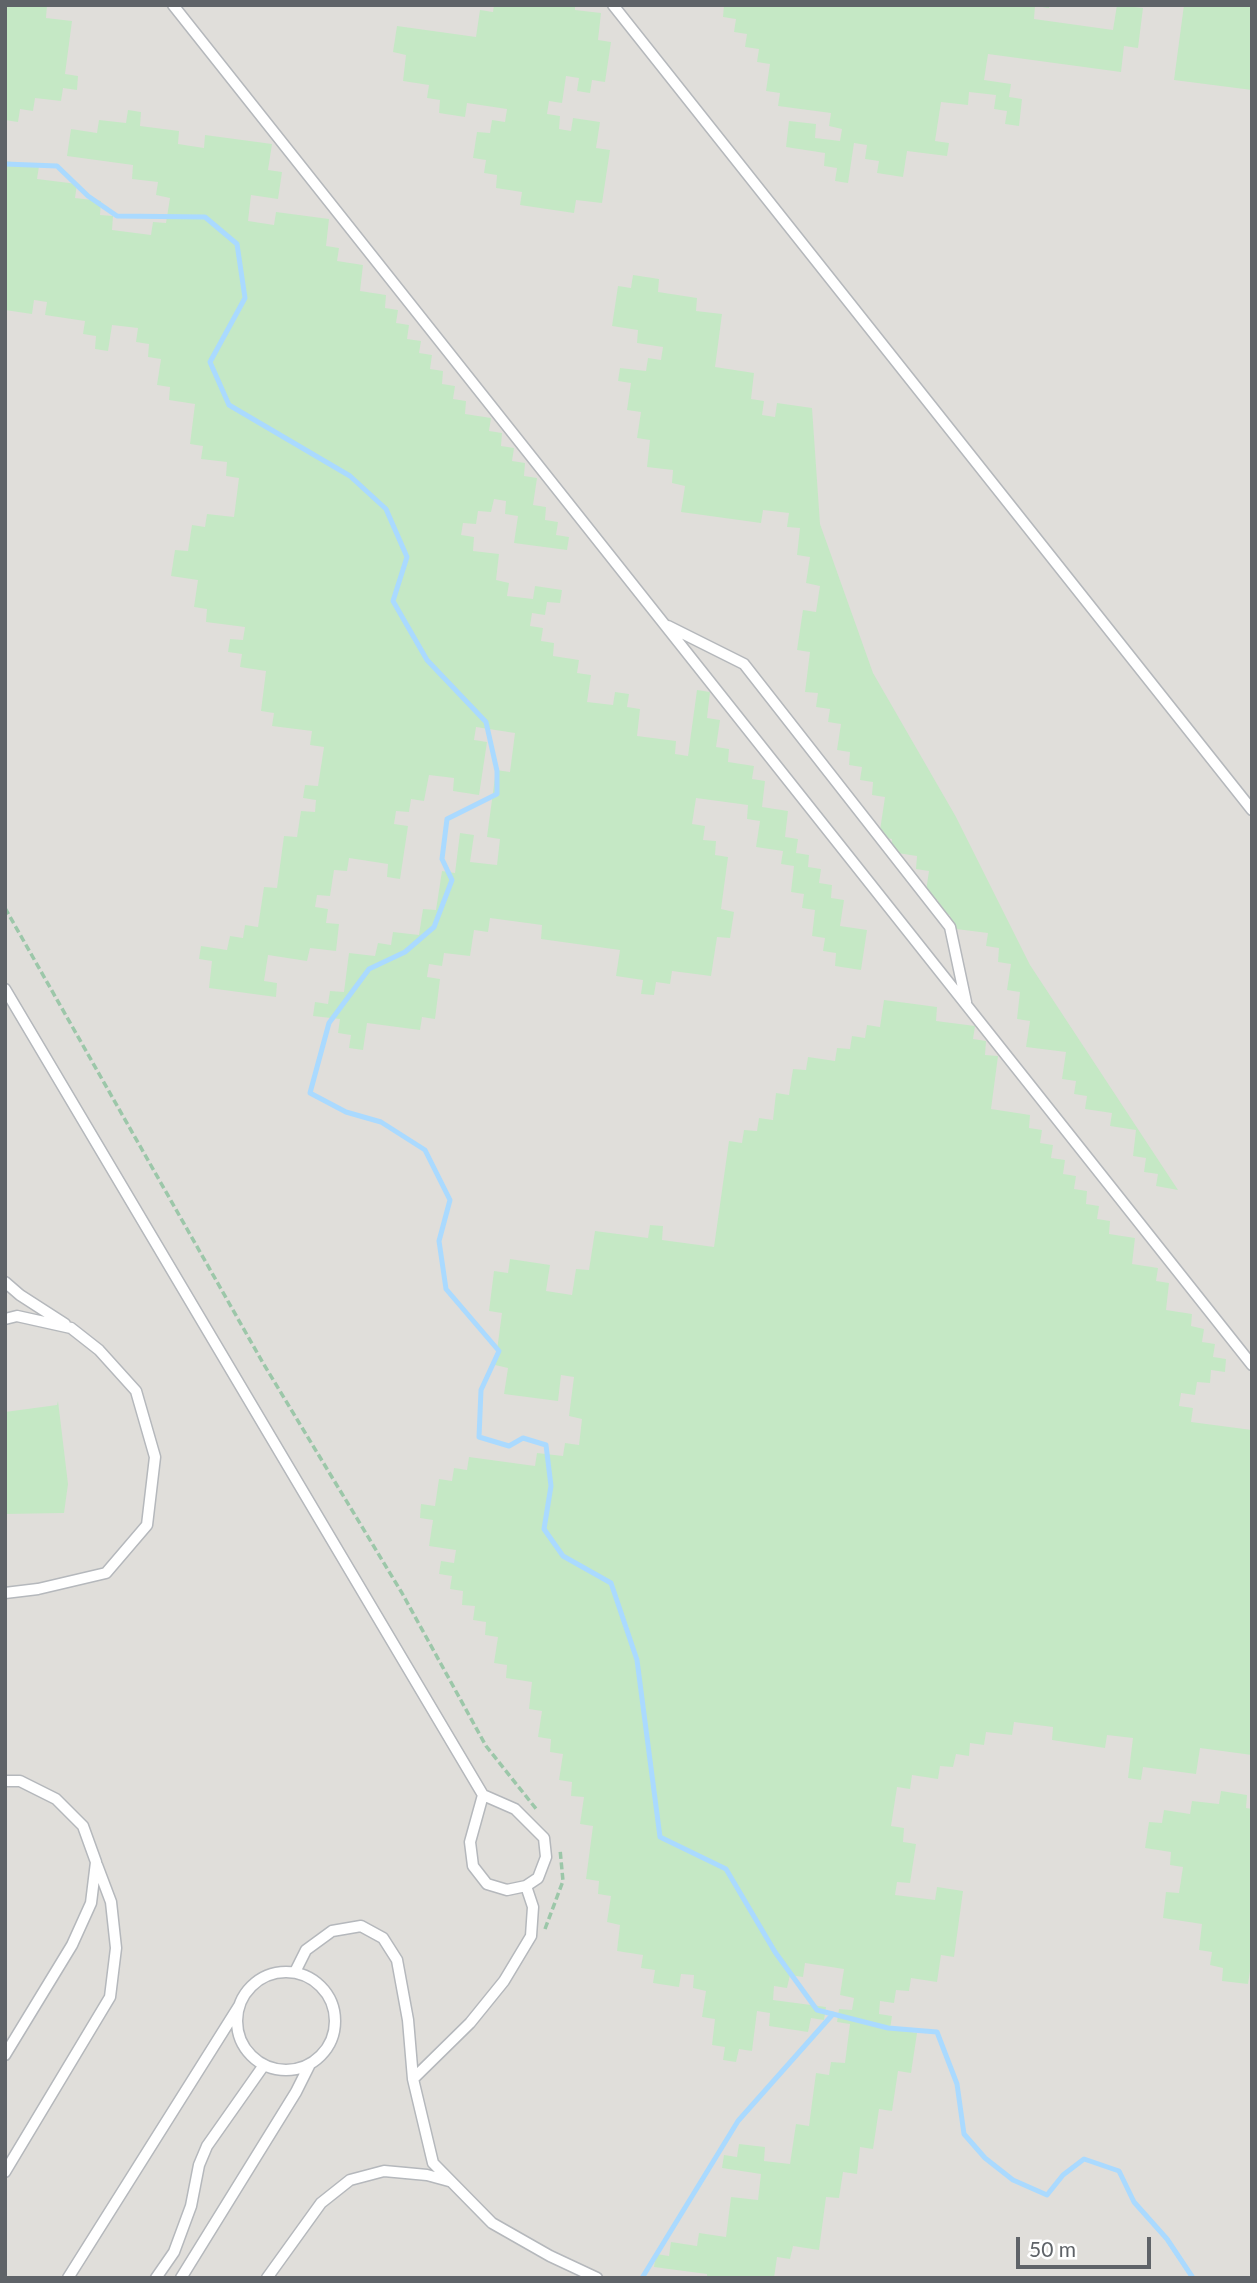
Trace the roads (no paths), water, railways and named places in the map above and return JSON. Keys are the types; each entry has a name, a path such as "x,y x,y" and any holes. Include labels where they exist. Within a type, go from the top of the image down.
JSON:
{"lane":[{"path":"173,5 1252,1365"},
{"path":"613,5 1252,810"},
{"path":"663,623 744,664 950,927 967,1006"},
{"path":"5,989 483,1795 515,1809 544,1838 546,1857 538,1878 526,1886 507,1890 487,1884 473,1866 470,1842 483,1795"},
{"path":"5,1282 20,1296 71,1328 99,1350 135,1391 155,1457 147,1525 106,1573 38,1589 5,1593"},
{"path":"5,1319 17,1316 71,1328"},
{"path":"5,1781 20,1781 56,1799 83,1826 111,1902 116,1948 110,1997 5,2172"},
{"path":"5,2055 72,1945 91,1903 96,1862"},
{"path":"414,2078 470,2023 504,1982 531,1936 533,1907 526,1886"},
{"path":"295,1972 306,1951 332,1931 361,1926 383,1938 397,1960 408,2020 414,2078 433,2163 492,2223 550,2256 597,2278"},
{"path":"68,2278 244,1996 260,1980 282,1972 295,1972 306,1976 325,1991 334,2014 335,2026 327,2048 310,2064 296,2092 181,2278"},
{"path":"239,2007 238,2029 241,2040 254,2059 264,2065 287,2070 310,2064"},
{"path":"156,2278 174,2252 191,2206 199,2165 207,2146 264,2065"},
{"path":"267,2278 321,2203 350,2180 383,2171 427,2175 451,2182"}],"waterway":[{"path":"5,164 57,166 88,196 117,216 205,217 237,244 245,298 210,362 229,405 350,476 386,509 407,557 393,601 427,660 486,722 497,771 497,794 447,819 442,859 452,880 434,927 405,952 369,969 329,1023 310,1093 346,1112 381,1122 425,1150 450,1200 439,1241 446,1289 499,1351 481,1390 479,1437 509,1446 523,1438 546,1445 551,1486 544,1529 563,1556 611,1583 637,1660 660,1837 726,1869 775,1952 817,2010 888,2028 937,2032 957,2084 964,2134 985,2158 1013,2180 1047,2195 1063,2175 1084,2159 1119,2171 1134,2202 1167,2239 1193,2278"},
{"path":"642,2278 738,2121 833,2014"}]}
